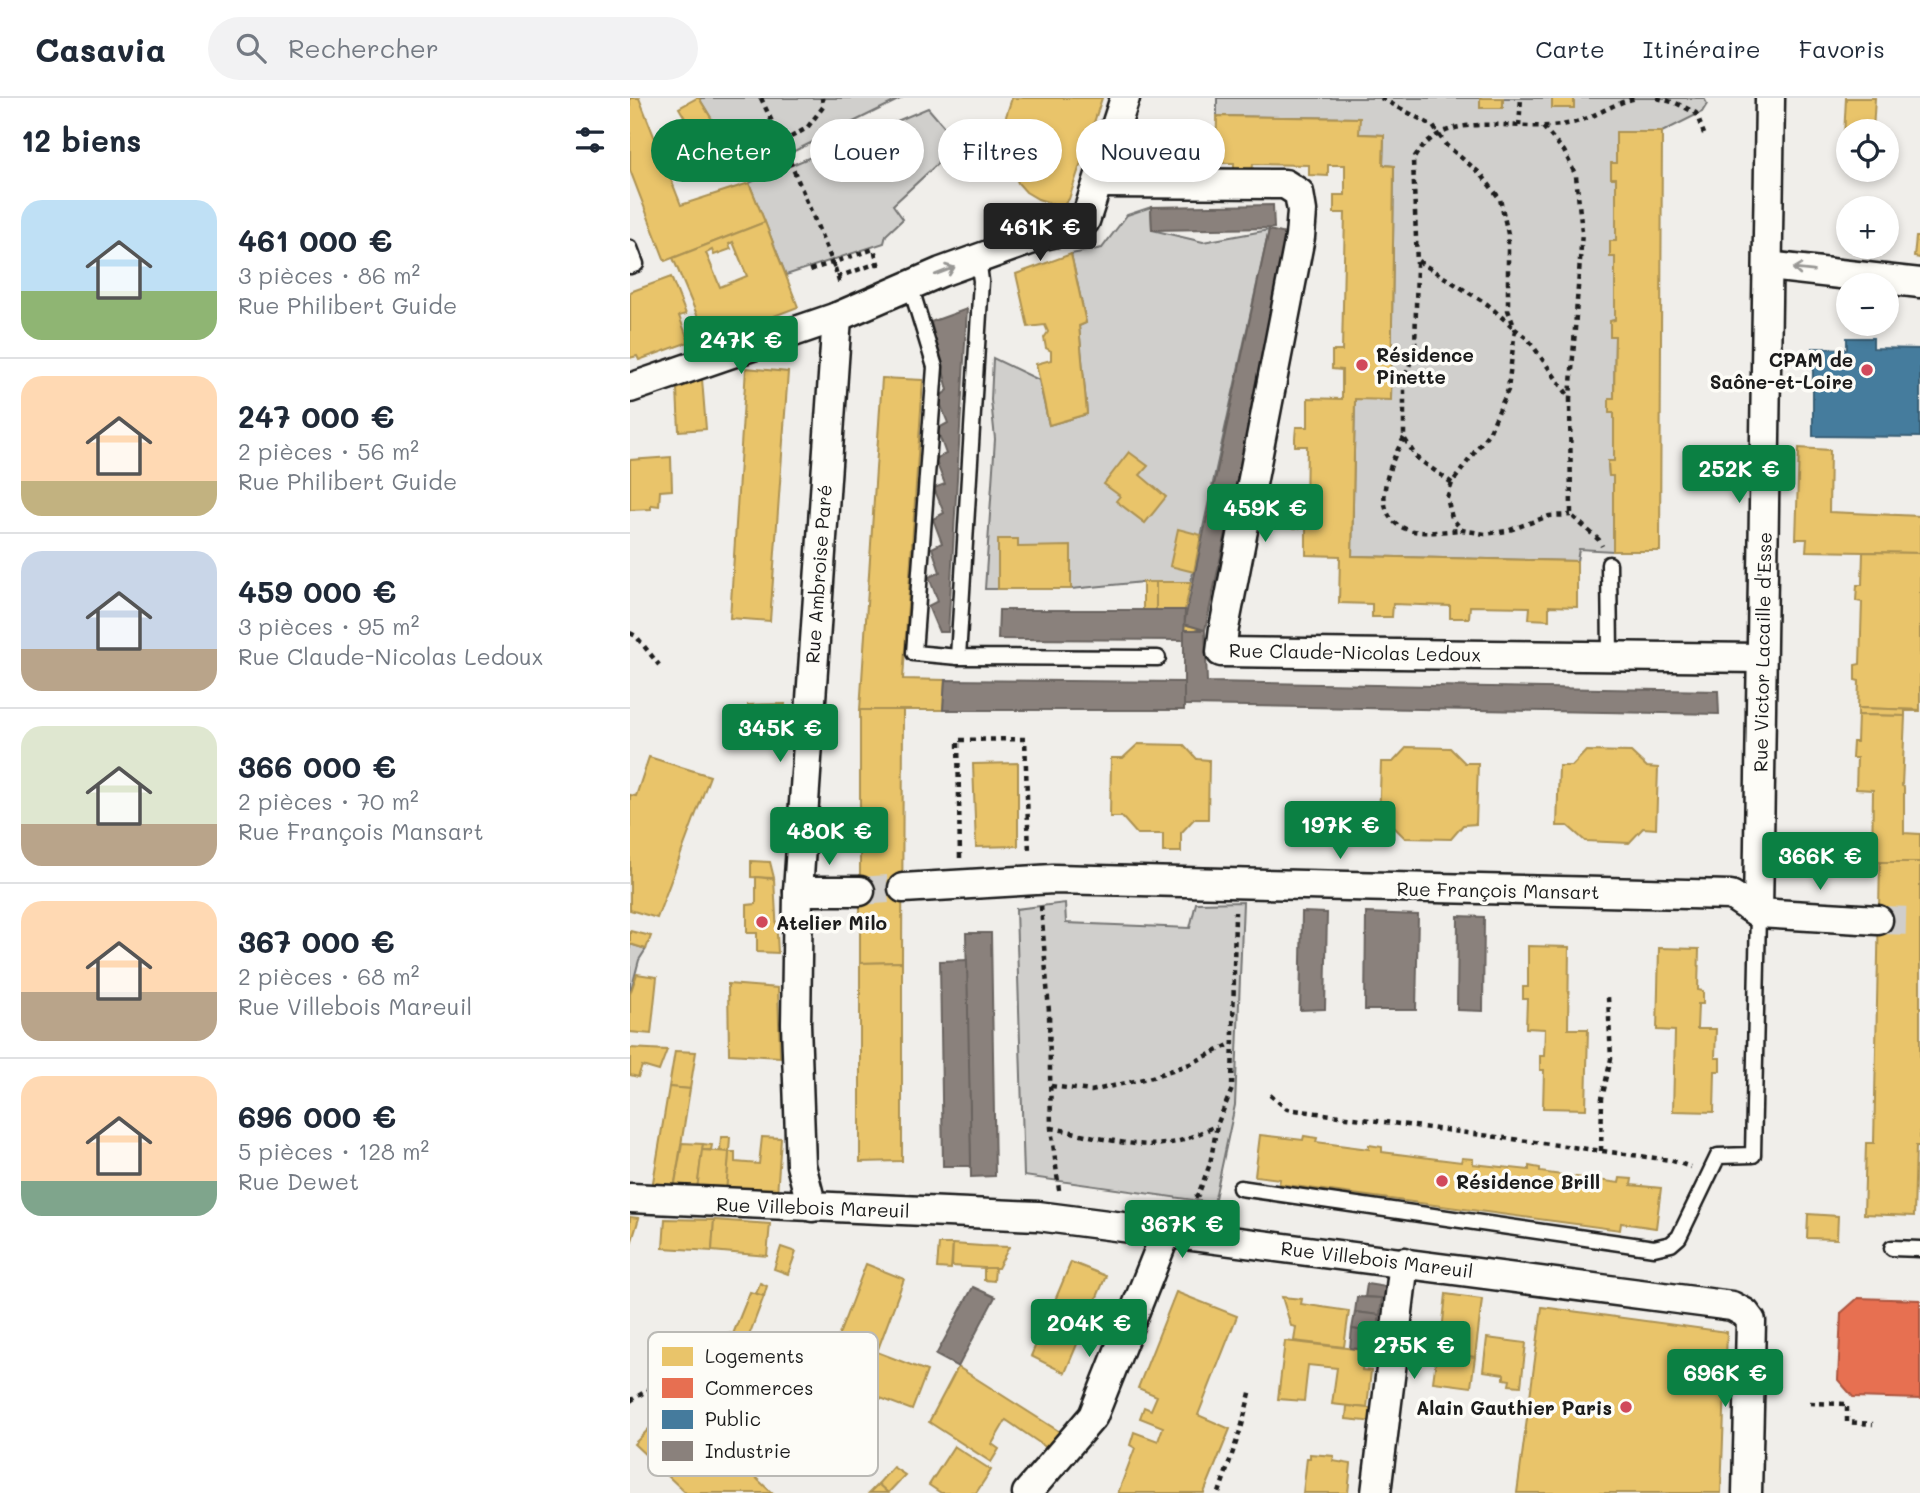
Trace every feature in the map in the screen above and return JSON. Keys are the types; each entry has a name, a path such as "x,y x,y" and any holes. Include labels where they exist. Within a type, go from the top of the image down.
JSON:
{"street":[{"path":"630,388 837,317 978,258 1044,235 1075,228 1085,221 1125,98"},
{"name":"Rue Victor Lacaille d'Esse","path":"1758,913 1770,98"},
{"name":"Rue Claude-Nicolas Ledoux","path":"1098,183 1284,184 1299,193 1300,237 1221,652 1761,658"},
{"path":"1768,266 1920,283"},
{"name":"Rue Ambroise Paré","path":"812,1207 801,1165 796,1024 798,891 837,317"},
{"name":"Rue François Mansart","path":"903,888 1036,880 1731,895 1758,913 1878,920"},
{"path":"798,891 860,891"},
{"name":"Rue Villebois Mareuil","path":"630,1198 1038,1216 1732,1306 1745,1313 1751,1321 1752,1333 1747,1493"},
{"path":"1027,1493 1093,1416 1166,1233"},
{"path":"1376,1493 1404,1262"}],"lane":[{"path":"630,248 636,264 630,266"},
{"path":"958,657 982,281 978,258"},
{"path":"910,285 934,368 914,653 958,657 1158,658"},
{"path":"1609,565 1610,656"},
{"path":"1240,1188 1654,1248 1671,1244 1679,1237 1718,1156 1754,1155 1758,913"},
{"path":"1892,1248 1920,1249"}],"path":[{"path":"761,98 771,119"},
{"path":"796,134 807,128 824,107 822,98"},
{"path":"1381,98 1433,125 1447,145 1481,174 1500,199 1508,234 1508,310 1515,329 1508,390 1490,431 1452,483 1447,498 1452,517 1462,530"},
{"path":"1519,126 1521,98"},
{"path":"1609,565 1599,540 1571,515 1549,516 1507,531 1485,534 1462,530 1406,530 1391,520 1385,500 1387,476 1404,438 1404,380 1415,350 1417,260 1413,160 1420,147 1438,132 1480,123 1543,127 1570,124 1620,101 1638,98"},
{"path":"1657,98 1676,103 1696,113 1704,134"},
{"path":"1543,127 1564,151 1576,176 1582,232 1570,398 1571,515"},
{"path":"796,176 835,268"},
{"path":"810,270 874,249 878,263 837,277"},
{"path":"1417,260 1487,304 1528,338 1570,398"},
{"path":"1404,438 1417,458 1452,483"},
{"path":"630,633 636,636 659,665"},
{"path":"961,884 958,740 1025,740 1027,847 1042,914 1049,1012 1051,1128 1058,1184"},
{"path":"1166,1233 1198,1195 1210,1164 1217,1125 1232,1089 1236,883"},
{"path":"1601,1151 1602,1098 1611,1059 1608,997"},
{"path":"1051,1086 1091,1091 1152,1077 1189,1064 1233,1043"},
{"path":"1270,1095 1287,1109 1670,1160 1709,1172"},
{"path":"1051,1128 1093,1135 1129,1145 1171,1143 1217,1125"},
{"path":"1219,1493 1251,1389"},
{"path":"630,1401 648,1390"},
{"path":"1810,1403 1847,1404 1847,1422 1873,1424"}],"shaded area":[{"path":"699,98 902,98 859,119 810,119 810,143 796,150 796,119 712,119"},
{"path":"1217,98 1704,98 1707,104 1702,112 1662,132 1616,132 1616,163 1611,163 1611,178 1616,178 1616,241 1611,241 1610,256 1615,257 1615,320 1610,321 1610,335 1615,336 1614,398 1609,398 1609,412 1614,413 1614,461 1608,462 1609,476 1613,476 1613,551 1579,549 1577,561 1352,556 1355,399 1391,399 1394,166 1383,165 1384,135 1359,134 1359,118 1217,116"},
{"path":"928,108 938,120 938,162 924,176 924,119 902,119"},
{"path":"810,157 810,182 918,182 893,205 903,219 886,235 884,243 786,275 749,183 796,182 796,163"},
{"path":"1151,207 1152,230 1203,242 1269,230 1191,582 1143,582 1071,589 985,589 995,439 991,400 993,358 1039,380 1049,425 1087,414 1079,326 1086,323 1071,254 1102,248 1127,215"},
{"path":"1243,902 1235,1105 1214,1203 1024,1176 1016,909 1065,903 1066,923 1190,928 1196,903"},
{"path":"630,944 646,949 639,960 630,994"}],"building: Logements":[{"path":"630,98 639,98 651,129 651,182 672,182 681,205 749,183 765,222 665,261 630,170"},
{"path":"699,98 712,119 685,119 679,108"},
{"path":"1012,98 1102,98 1095,119 1076,119 1076,178 1069,199 1062,207 1038,199 1026,192 1018,182 1062,182 1062,119 1005,119"},
{"path":"1480,98 1503,98 1503,108 1480,108"},
{"path":"1552,98 1574,98 1574,108 1552,108"},
{"path":"1846,98 1875,98 1874,119 1845,119"},
{"name":"Résidence Pinette","path":"1217,116 1360,118 1359,134 1384,135 1383,165 1394,166 1391,400 1355,399 1352,556 1577,561 1577,607 1549,606 1549,620 1529,619 1530,607 1470,606 1469,618 1450,618 1450,606 1393,604 1392,617 1372,617 1372,604 1339,603 1340,556 1306,555 1306,528 1294,528 1294,509 1306,509 1307,446 1295,446 1295,438 1296,427 1308,427 1308,398 1342,399 1342,370 1332,369 1332,351 1342,351 1345,213 1334,213 1334,195 1345,195 1345,165 1328,165 1328,176 1309,175 1309,165 1253,164 1252,174 1234,173 1234,163 1225,163 1225,119 1217,119"},
{"path":"1616,132 1662,132 1660,551 1613,551 1613,476 1609,476 1608,461 1614,461 1614,413 1609,413 1609,398 1614,398 1615,336 1610,336 1610,321 1615,320 1615,257 1610,257 1610,241 1616,241 1616,178 1611,178 1611,163 1616,163"},
{"path":"765,222 798,307 708,341 673,258","holes":["733,242 747,276 720,287 706,253 712,250 714,255 731,249 729,244"]},
{"path":"1916,237 1920,237 1920,258 1914,257"},
{"path":"1071,254 1086,323 1079,326 1087,414 1049,425 1036,364 1051,360 1051,351 1046,348 1044,338 1048,332 1045,325 1028,327 1016,274"},
{"path":"671,277 686,314 679,316 689,342 639,360 637,356 630,358 630,292"},
{"path":"746,368 788,372 770,621 730,618"},
{"path":"882,378 923,380 903,679 945,680 943,710 860,710"},
{"path":"702,379 706,429 679,431 677,389"},
{"path":"1799,448 1830,450 1829,512 1920,516 1920,553 1806,551 1807,539 1796,539"},
{"path":"1129,452 1148,466 1140,475 1166,497 1145,523 1116,501 1120,496 1104,484"},
{"path":"671,457 672,490 660,491 659,506 630,510 630,460"},
{"path":"1178,529 1201,535 1194,572 1170,566"},
{"path":"998,539 1018,539 1018,547 1071,546 1071,589 998,589"},
{"path":"1863,552 1920,553 1920,710 1858,708 1859,681 1855,680 1855,665 1860,664 1862,602 1856,601 1857,585 1862,585"},
{"path":"1143,582 1156,582 1156,611 1143,611"},
{"path":"1156,582 1191,582 1185,610 1156,611"},
{"path":"1184,624 1205,630 1184,630"},
{"path":"785,704 784,718 748,720 748,705"},
{"path":"1858,708 1920,711 1905,711 1905,716 1858,715"},
{"path":"860,710 903,710 902,962 860,963"},
{"path":"1858,715 1905,716 1902,786 1904,833 1920,834 1920,862 1872,862 1873,790 1856,789 1857,758 1852,758 1853,742 1857,742"},
{"path":"1138,744 1184,745 1197,759 1209,760 1208,819 1194,819 1181,833 1181,852 1163,852 1163,834 1137,834 1122,817 1110,817 1111,758 1123,758"},
{"path":"1407,747 1450,748 1465,763 1478,763 1476,824 1463,825 1451,839 1405,838 1390,823 1379,823 1381,762 1393,762"},
{"path":"1586,751 1631,752 1647,767 1658,768 1656,829 1643,828 1629,843 1585,841 1568,826 1557,826 1559,766 1572,766"},
{"path":"649,757 710,776 657,918 630,910 630,795 636,796"},
{"path":"1018,763 1018,846 976,847 973,764"},
{"path":"751,861 770,862 774,878 751,877"},
{"path":"1880,862 1920,862 1920,1146 1916,1146 1914,1216 1864,1214 1866,1143 1874,1143"},
{"name":"Atelier Milo","path":"756,877 774,879 778,953 757,952 757,933 747,933 747,905 756,904"},
{"path":"630,931 651,936 646,949 630,944"},
{"path":"1528,946 1569,947 1568,1029 1588,1029 1586,1109 1543,1108 1544,1070 1540,1070 1540,1056 1544,1056 1545,1029 1526,1028 1527,999 1523,999 1523,987 1528,987"},
{"path":"1659,948 1699,949 1698,990 1703,991 1703,1004 1698,1004 1697,1029 1716,1029 1715,1058 1720,1058 1720,1071 1715,1071 1714,1112 1673,1111 1675,1031 1657,1030"},
{"path":"902,962 902,1161 860,1162 860,963"},
{"path":"637,974 657,977 651,1034 630,1032 630,994"},
{"path":"728,984 778,988 780,1057 729,1054"},
{"path":"630,1048 667,1050 659,1071 642,1066 638,1077 630,1075"},
{"path":"675,1051 696,1052 690,1089 669,1087"},
{"path":"669,1087 690,1089 674,1189 652,1188"},
{"name":"Résidence Brill","path":"1260,1135 1303,1140 1304,1136 1317,1138 1316,1142 1369,1149 1369,1145 1382,1147 1382,1152 1461,1162 1462,1158 1473,1159 1473,1164 1529,1170 1529,1166 1540,1168 1540,1172 1619,1183 1620,1178 1632,1179 1631,1185 1661,1188 1656,1228 1621,1223 1620,1230 1279,1184 1280,1179 1255,1176"},
{"path":"721,1137 730,1137 729,1152 720,1151"},
{"path":"762,1137 781,1138 777,1195 726,1192 729,1152 735,1152 735,1162 759,1164"},
{"path":"682,1143 703,1144 697,1190 674,1189"},
{"path":"703,1144 712,1145 711,1150 702,1150"},
{"path":"702,1150 729,1152 726,1192 697,1190"},
{"path":"1808,1214 1838,1216 1837,1239 1807,1238"},
{"path":"630,1217 639,1218 630,1247"},
{"path":"665,1219 714,1220 712,1251 663,1248"},
{"path":"714,1220 770,1224 767,1256 712,1251"},
{"path":"939,1244 953,1244 951,1269 937,1268"},
{"path":"953,1244 1009,1247 998,1268 984,1268 952,1266"},
{"path":"781,1247 796,1252 788,1274 774,1269"},
{"path":"1071,1262 1106,1276 1088,1318 1053,1305"},
{"path":"866,1264 904,1279 878,1349 878,1332 840,1332"},
{"path":"984,1268 995,1268 994,1281 984,1280"},
{"path":"760,1283 767,1286 764,1296 756,1294"},
{"path":"750,1292 764,1296 750,1332 734,1332"},
{"path":"1176,1292 1237,1316 1198,1415 1230,1429 1204,1493 1118,1493 1135,1448 1130,1445 1134,1432 1158,1441 1163,1427 1140,1418 1144,1407 1151,1410 1157,1396 1138,1388"},
{"path":"1446,1294 1482,1299 1475,1357 1448,1354 1449,1342 1441,1341"},
{"path":"1282,1297 1302,1299 1301,1304 1349,1311 1344,1347 1294,1341 1296,1327 1291,1326"},
{"path":"1053,1305 1088,1318 1065,1373 1031,1356 1042,1330 1034,1326 1033,1321 1039,1318 1046,1321"},
{"name":"Alain Gauthier Paris","path":"1542,1307 1727,1332 1721,1493 1517,1493"},
{"path":"1487,1338 1526,1343 1521,1386 1509,1385 1510,1380 1504,1379 1504,1374 1483,1371"},
{"path":"1285,1341 1364,1350 1362,1370 1371,1371 1367,1408 1332,1404 1337,1368 1308,1365 1304,1401 1278,1399"},
{"path":"1374,1351 1384,1352 1383,1365 1373,1364"},
{"path":"878,1352 927,1371 912,1410 878,1397"},
{"path":"1437,1352 1475,1357 1471,1387 1433,1382"},
{"path":"958,1367 1060,1432 1047,1448 1006,1420 992,1444 999,1449 991,1462 929,1422"},
{"path":"1347,1406 1377,1409 1375,1422 1346,1419"},
{"path":"648,1430 648,1457 634,1444"},
{"path":"954,1446 991,1470 976,1493 941,1493 929,1485"},
{"path":"1310,1454 1334,1456 1333,1461 1351,1464 1348,1493 1303,1493 1307,1458 1310,1458"},
{"path":"893,1467 905,1475 888,1493 878,1484"},
{"path":"668,1476 754,1476 772,1493 686,1493"},
{"path":"878,1484 888,1493 869,1493"}],"building: Commerces":[{"path":"1858,1298 1920,1300 1920,1399 1853,1397 1838,1380 1841,1313"}],"building: Public":[{"name":"CPAM de Saône-et-Loire","path":"1847,338 1873,338 1873,348 1920,349 1920,437 1813,436 1813,348 1847,349"}],"building: Industrie":[{"path":"1273,205 1274,228 1152,230 1151,207"},
{"path":"1269,230 1290,235 1205,630 1184,624"},
{"path":"967,309 948,632 939,632 928,606 938,601 929,577 940,572 932,548 942,543 933,519 944,513 934,488 945,484 935,459 946,454 937,429 948,423 938,398 948,390 931,322"},
{"path":"999,610 1185,610 1184,640 998,639"},
{"path":"1184,630 1205,630 1207,682 1718,691 1719,714 1184,705"},
{"path":"945,680 1184,682 1184,710 943,710"},
{"path":"1302,912 1327,913 1325,1009 1300,1010"},
{"path":"1366,913 1418,915 1416,1010 1365,1010"},
{"path":"1458,916 1484,917 1483,1011 1457,1010"},
{"path":"966,933 991,933 995,1176 971,1177"},
{"path":"967,960 971,1166 943,1166 940,961"},
{"path":"1367,1284 1393,1288 1392,1299 1365,1297"},
{"path":"973,1287 995,1297 958,1367 936,1355"},
{"path":"1357,1297 1382,1298 1380,1315 1355,1312"},
{"path":"1355,1312 1380,1315 1377,1333 1352,1329"},
{"path":"1352,1329 1377,1333 1375,1351 1350,1348"}],"tunnel":[{"path":"860,891 903,888"},
{"path":"1878,920 1920,921"}],"place":[{"name":"Résidence Pinette","path":"1362,365"},
{"name":"CPAM de Saône-et-Loire","path":"1867,370"},
{"name":"Atelier Milo","path":"762,922"},
{"name":"Résidence Brill","path":"1442,1181"},
{"name":"Alain Gauthier Paris","path":"1626,1407"}]}
